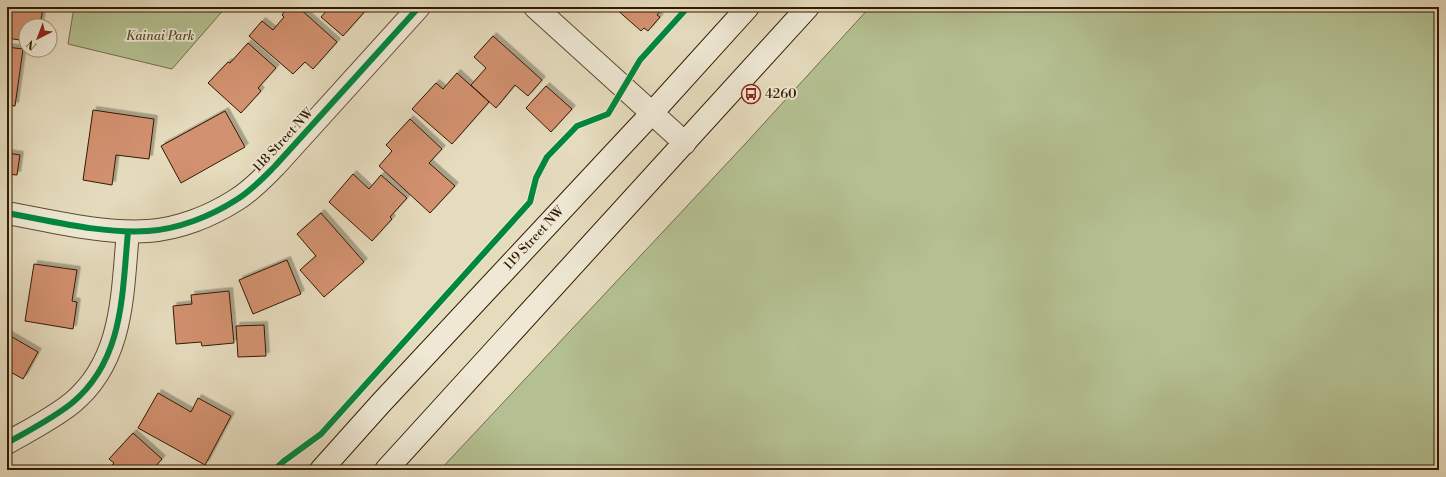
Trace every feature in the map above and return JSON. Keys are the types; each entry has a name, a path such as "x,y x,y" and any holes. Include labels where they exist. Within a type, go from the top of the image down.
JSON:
{"main road":[{"name":"118 Street NW","path":"7,213 100,229 128,232 170,228 194,221 218,211 238,200 275,166 419,7"},
{"path":"535,7 685,143"},
{"name":"119 Street NW","path":"321,470 381,403 652,113 748,7"},
{"path":"386,470 808,7"},
{"path":"7,443 71,404 95,379 107,359 115,337 120,312 128,232"}],"green space":[{"name":"Kainai Park","path":"74,7 226,7 172,69 68,44"},
{"path":"870,7 1439,7 1439,470 440,470 746,143"}],"building":[{"path":"7,7 43,7 41,18 18,18 18,40 7,38"},
{"path":"288,7 298,7 337,42 313,69 305,62 293,74 249,36 262,21 273,30 284,17 282,15"},
{"path":"325,7 365,7 367,9 343,36 321,17 328,9"},
{"path":"668,7 663,12 661,10 657,15 660,17 648,31 644,28 641,31 615,8"},
{"path":"493,36 542,80 528,96 515,85 496,108 471,85 486,68 474,57"},
{"path":"248,43 276,68 258,88 261,91 241,113 208,83 228,62 230,63"},
{"path":"7,47 18,48 18,58 22,58 15,106 7,105"},
{"path":"457,73 489,102 452,144 412,109 436,83 443,89"},
{"path":"546,86 572,109 551,132 526,108"},
{"path":"93,110 154,119 149,159 116,155 112,185 83,180"},
{"path":"225,111 245,147 181,183 161,146"},
{"path":"410,119 442,149 429,163 455,186 430,213 379,166 392,151 386,145"},
{"path":"7,153 20,155 17,175 7,174"},
{"path":"353,174 369,189 381,175 407,198 390,217 392,219 372,241 329,202"},
{"path":"321,213 364,262 324,297 300,270 316,256 297,234"},
{"path":"287,260 301,294 253,314 239,280"},
{"path":"34,264 77,270 72,301 77,302 73,329 25,321"},
{"path":"229,291 234,343 202,346 201,342 176,344 173,306 192,304 191,295"},
{"path":"264,325 266,356 238,357 236,326"},
{"path":"7,334 38,352 23,379 7,370"},
{"path":"158,393 191,412 198,398 231,416 205,465 138,428"},
{"path":"133,433 162,459 153,469 155,470 108,470 114,463 109,459"}],"cycle path":[{"path":"7,213 95,229 113,231 148,231 183,225 216,211 252,188 275,166 419,7"},
{"path":"274,470 321,434 530,202 536,178 547,157 577,126 608,114 640,60 688,7"},
{"path":"7,443 48,420 72,403 89,386 102,367 111,346 117,325 124,279 128,232"}],"place":[{"name":"4260","path":"751,94"}]}
